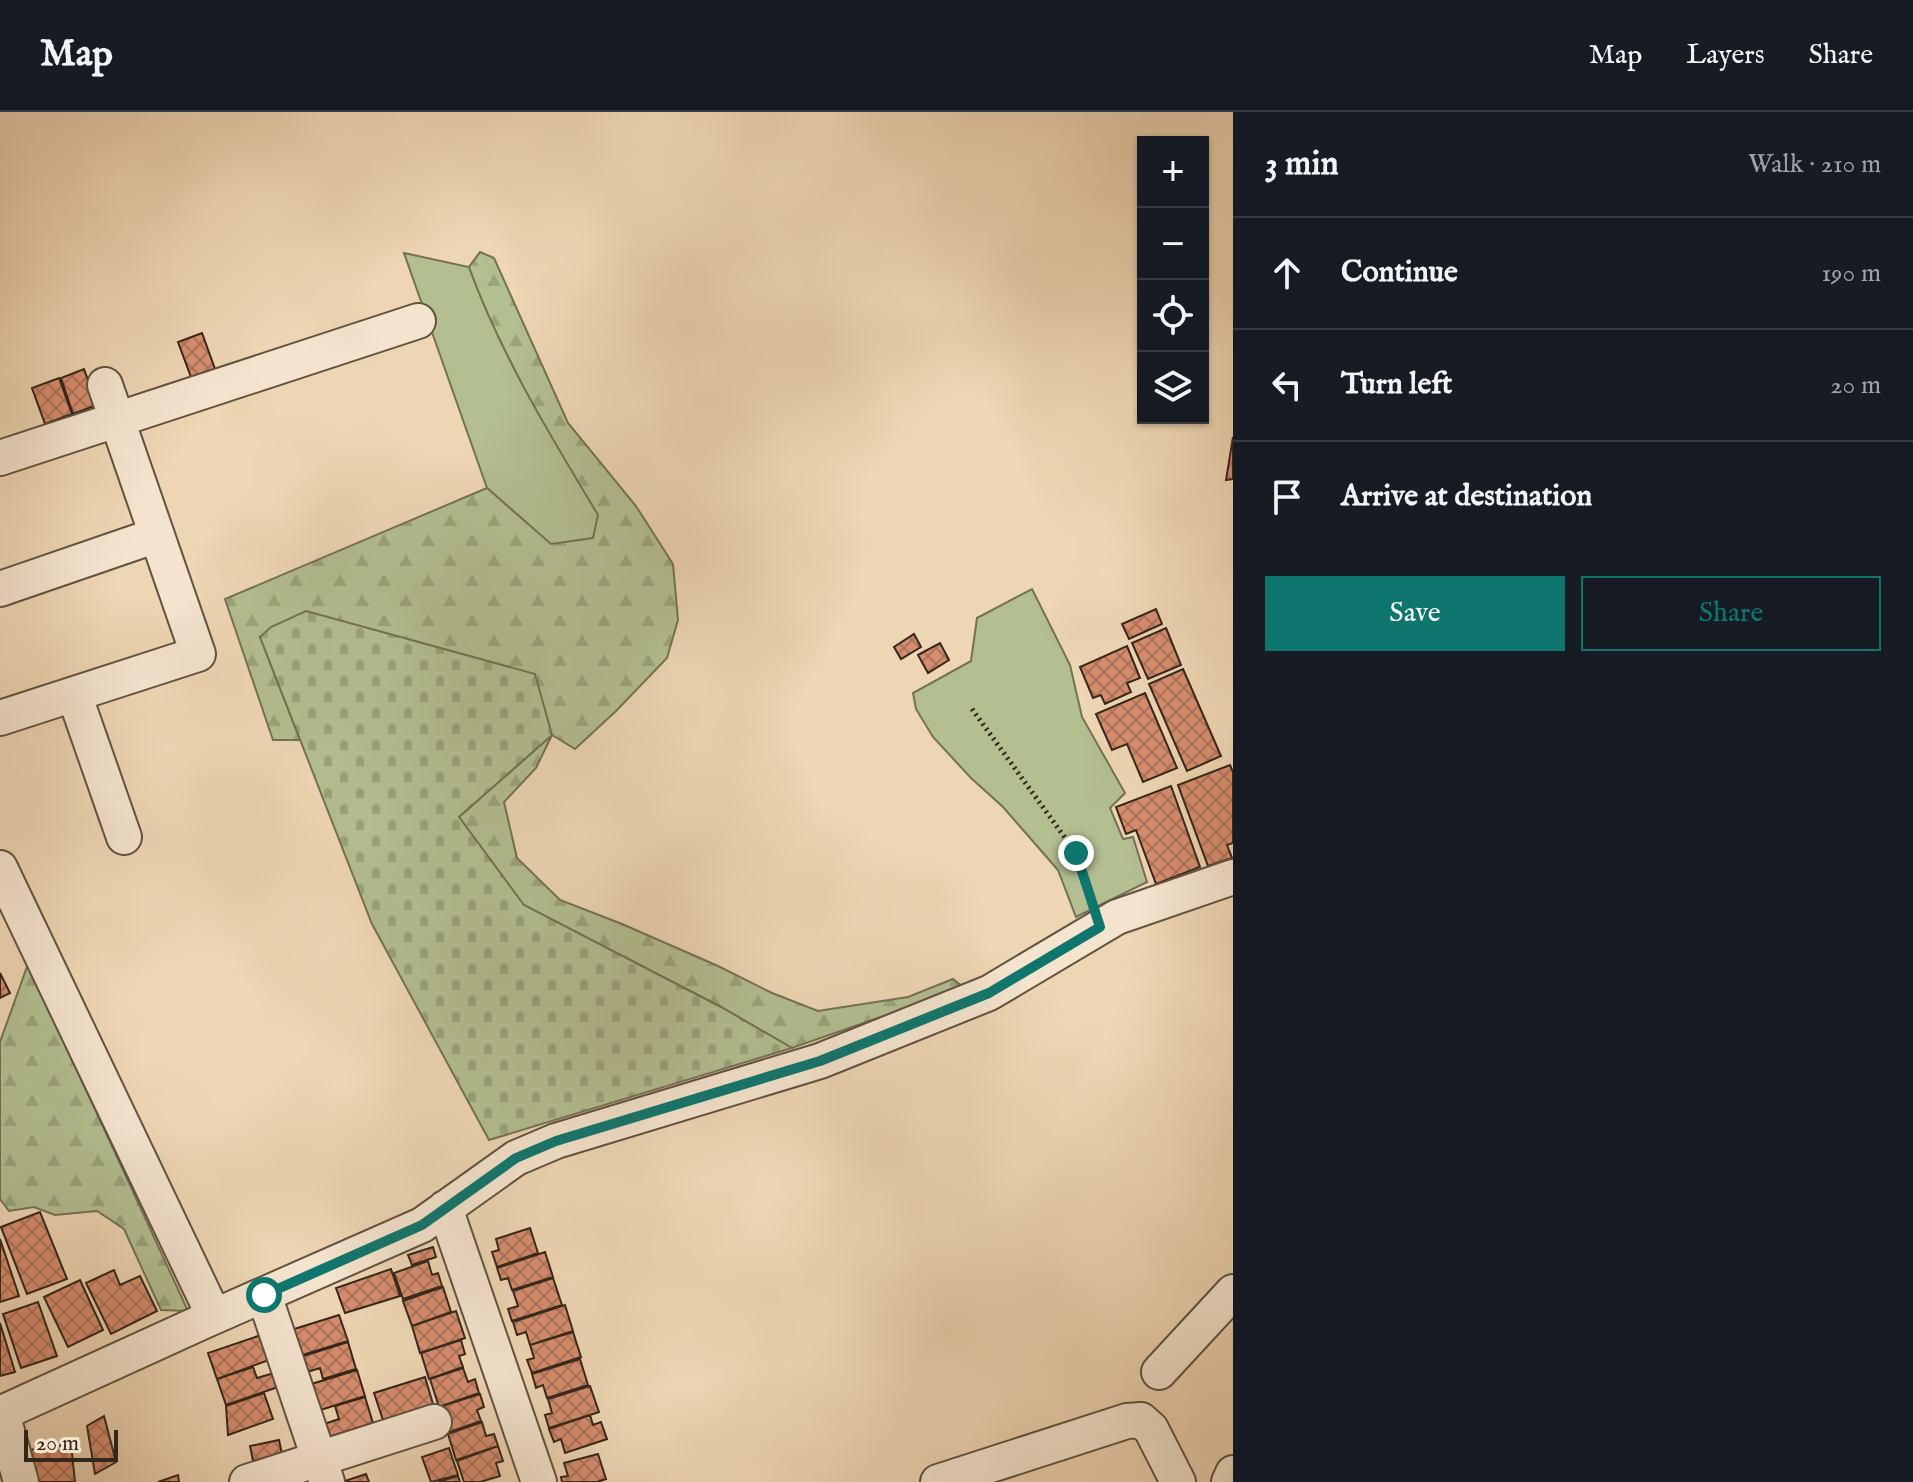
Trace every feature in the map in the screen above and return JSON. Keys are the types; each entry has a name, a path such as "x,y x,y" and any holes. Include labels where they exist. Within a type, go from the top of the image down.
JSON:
{"street":[{"path":"0,458 418,321"},
{"path":"0,718 198,654 105,385"},
{"path":"0,589 157,535"},
{"path":"74,694 124,837"},
{"path":"0,868 214,1316"},
{"path":"21,1482 1,1413 422,1225 516,1158 556,1141 820,1061 989,993 1117,917 1233,877"},
{"path":"445,1208 539,1482"},
{"path":"1159,1372 1233,1292"},
{"path":"264,1295 323,1471"},
{"path":"938,1482 1127,1421 1141,1420 1151,1429 1178,1482"},
{"path":"247,1482 323,1471 434,1422"},
{"path":"1229,1482 1233,1473"}],"path":[{"path":"972,709 1076,853 1100,927"}],"green space":[{"path":"480,252 494,258 568,423 636,506 673,564 678,620 667,658 575,749 552,735 260,637 300,740 273,740 225,599 487,488 551,544 593,538 598,515 528,394 482,300 469,267"},
{"path":"404,253 469,267 511,363 599,515 593,538 551,545 487,488"},
{"path":"1032,589 1070,665 1082,717 1125,793 1110,808 1123,839 1133,837 1147,882 1076,917 1058,870 1003,807 933,737 916,709 913,693 971,661 977,618"},
{"path":"306,611 535,674 552,735 459,817 524,905 721,1007 792,1048 489,1140 372,924 260,637 271,627"},
{"path":"552,735 536,768 504,802 517,858 560,900 622,924 818,1011 908,997 953,979 964,988 792,1048 721,1007 523,905 459,817"},
{"path":"28,964 188,1311 161,1310 124,1229 97,1211 55,1215 34,1207 9,1211 0,1199 0,1042"}],"building":[{"path":"202,333 215,369 191,377 178,342"},
{"path":"84,369 97,405 73,414 61,378"},
{"path":"59,378 72,414 45,424 32,388"},
{"path":"1233,437 1233,479 1226,480"},
{"path":"1156,609 1162,624 1129,639 1122,624"},
{"path":"1166,628 1181,665 1148,679 1132,643"},
{"path":"914,634 921,647 901,659 894,647"},
{"path":"940,643 949,660 928,673 918,655"},
{"path":"1127,646 1140,678 1127,683 1131,692 1105,704 1101,695 1093,698 1080,667"},
{"path":"1183,669 1221,756 1187,771 1149,684"},
{"path":"1145,693 1177,768 1143,782 1127,744 1112,750 1096,714"},
{"path":"1230,765 1233,772 1233,843 1227,845 1232,858 1208,866 1178,785"},
{"path":"1171,786 1200,867 1156,884 1136,830 1126,834 1116,807"},
{"path":"0,973 10,993 0,998"},
{"path":"40,1212 67,1279 27,1294 1,1227"},
{"path":"530,1228 538,1253 497,1267 492,1252 499,1250 496,1239"},
{"path":"0,1239 19,1296 0,1302"},
{"path":"433,1247 436,1257 412,1265 408,1255"},
{"path":"545,1252 553,1277 512,1290 508,1278 501,1280 497,1268"},
{"path":"428,1261 432,1275 438,1273 442,1286 403,1299 394,1273"},
{"path":"391,1269 400,1296 345,1313 336,1288"},
{"path":"114,1270 120,1285 140,1276 157,1311 111,1334 86,1283"},
{"path":"553,1278 562,1305 512,1321 508,1309 518,1306 513,1291"},
{"path":"80,1280 103,1330 68,1347 44,1297"},
{"path":"443,1287 451,1312 412,1326 403,1301"},
{"path":"38,1302 57,1356 21,1368 3,1314"},
{"path":"565,1305 573,1331 530,1345 526,1332 517,1335 513,1322"},
{"path":"456,1311 465,1338 420,1353 412,1326"},
{"path":"339,1315 348,1341 296,1357 288,1331"},
{"path":"0,1323 15,1372 0,1376"},
{"path":"573,1332 581,1357 532,1373 527,1360 534,1358 530,1345"},
{"path":"261,1335 269,1360 217,1379 208,1353"},
{"path":"461,1340 465,1354 459,1356 463,1367 429,1379 421,1353"},
{"path":"348,1342 356,1369 323,1379 320,1368 301,1374 297,1358"},
{"path":"580,1359 588,1385 547,1398 543,1385 536,1388 532,1374"},
{"path":"253,1367 257,1378 274,1373 278,1387 226,1405 217,1379"},
{"path":"463,1368 468,1382 475,1379 479,1393 439,1407 430,1379"},
{"path":"357,1370 365,1396 314,1412 305,1386"},
{"path":"425,1377 433,1404 383,1420 374,1393"},
{"path":"590,1386 599,1412 549,1428 545,1415 552,1413 548,1399"},
{"path":"264,1393 273,1419 228,1435 226,1406"},
{"path":"480,1394 484,1407 477,1410 481,1421 447,1433 439,1407"},
{"path":"365,1397 373,1423 323,1439 318,1426 339,1419 335,1406"},
{"path":"590,1415 593,1425 601,1422 607,1439 565,1453 561,1439 554,1442 549,1429"},
{"path":"104,1416 116,1462 95,1474 87,1426"},
{"path":"482,1422 486,1436 494,1434 498,1446 456,1460 448,1434"},
{"path":"279,1440 282,1454 253,1461 250,1446"},
{"path":"71,1444 75,1482 31,1482 29,1450"},
{"path":"498,1446 503,1461 496,1463 500,1476 480,1482 464,1482 457,1461"},
{"path":"449,1448 458,1475 431,1482 422,1457"},
{"path":"598,1454 606,1479 562,1482 561,1477 568,1476 564,1463"},
{"path":"366,1474 369,1482 342,1482"},
{"path":"178,1475 179,1482 158,1482"},
{"path":"458,1476 460,1482 438,1482"}],"route":[{"path":"264,1295 422,1225 516,1158 556,1141 820,1061 989,993 1100,927 1076,853"}]}
